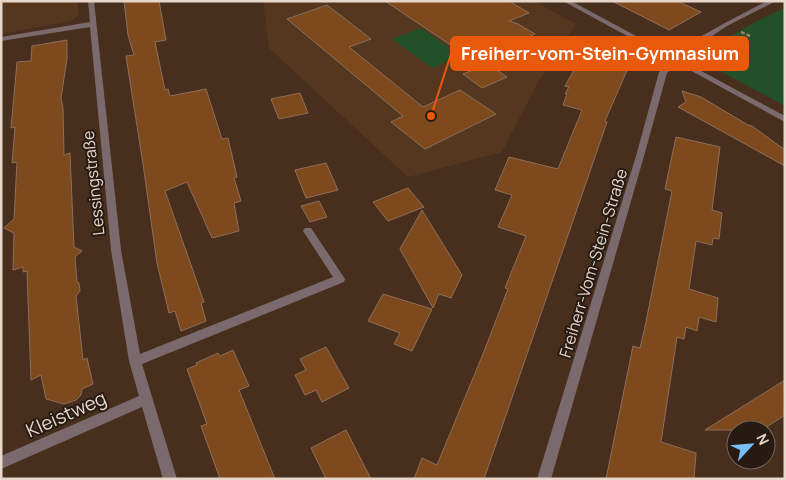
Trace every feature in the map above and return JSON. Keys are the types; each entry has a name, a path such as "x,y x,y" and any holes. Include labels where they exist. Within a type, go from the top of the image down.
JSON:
{"street":[{"name":"Lessingstraße","path":"92,1 116,250 135,361 170,479"},
{"path":"566,1 785,120"},
{"name":"Freiherr-Vom-Stein-Straße","path":"544,479 663,72 675,59 694,44 725,25 773,1"},
{"path":"1,39 93,24"},
{"path":"135,361 340,279 308,232"},
{"name":"Kleistweg","path":"1,462 146,399"}],"shaded area":[{"path":"1,1 78,1 78,16 71,21 1,34"},
{"path":"263,1 534,1 576,24 539,80 502,152 408,177 269,48"}],"green space":[{"path":"785,8 785,106 698,59 740,31"},
{"path":"421,28 461,56 432,68 392,39"}],"building":[{"path":"124,1 159,1 166,40 155,42 165,90 168,89 170,96 206,89 222,139 228,138 237,177 234,178 241,201 234,203 239,231 212,238 187,182 165,191 204,302 201,303 206,321 181,331 175,311 169,313 157,263 126,56 134,55 128,35"},
{"path":"385,1 509,1 529,13 509,21 535,34 473,60"},
{"path":"612,1 677,1 701,12 669,30"},
{"path":"327,5 371,39 349,47 423,107 460,90 496,114 425,149 391,122 403,116 287,19"},
{"path":"574,36 595,41 590,51 631,61 605,121 607,122 484,479 414,479 422,458 437,465 483,354 508,289 505,288 526,236 498,227 512,195 495,190 509,157 558,169 582,110 563,105 567,94 565,94 569,87 565,86 578,63 561,59"},
{"path":"67,40 67,59 61,98 64,155 70,153 74,247 82,251 75,257 77,282 79,283 80,291 76,296 83,360 87,358 93,384 82,389 81,395 76,400 64,404 46,399 41,375 31,380 27,271 23,272 23,267 13,270 14,233 4,228 14,219 17,162 12,163 15,127 11,128 17,62 31,61 32,46"},
{"path":"488,64 507,77 482,88 463,74"},
{"path":"682,91 701,97 752,126 785,150 785,166 678,107 686,102"},
{"path":"300,93 308,113 279,119 271,99"},
{"path":"676,137 720,147 712,210 722,213 719,239 713,238 712,245 696,241 689,289 718,298 716,322 699,317 697,331 686,327 684,339 677,337 661,442 696,453 694,479 606,479 633,346 640,348 645,327 672,191 665,189"},
{"path":"326,163 338,190 306,198 295,170"},
{"path":"408,188 424,207 388,221 373,202"},
{"path":"319,201 327,217 310,222 301,206"},
{"path":"422,210 462,275 451,298 439,294 433,308 400,249"},
{"path":"383,294 432,309 412,351 394,344 400,333 368,321"},
{"path":"326,347 349,388 322,402 316,390 305,395 295,375 306,370 300,359"},
{"path":"233,350 249,386 239,390 275,479 220,479 201,426 207,424 187,369 218,353 220,356"},
{"path":"785,380 785,415 776,421 726,420 726,430 705,430"},
{"path":"346,430 371,479 326,479 311,448"}],"place":[{"name":"Freiherr-vom-Stein-Gymnasium","path":"431,116"}]}
